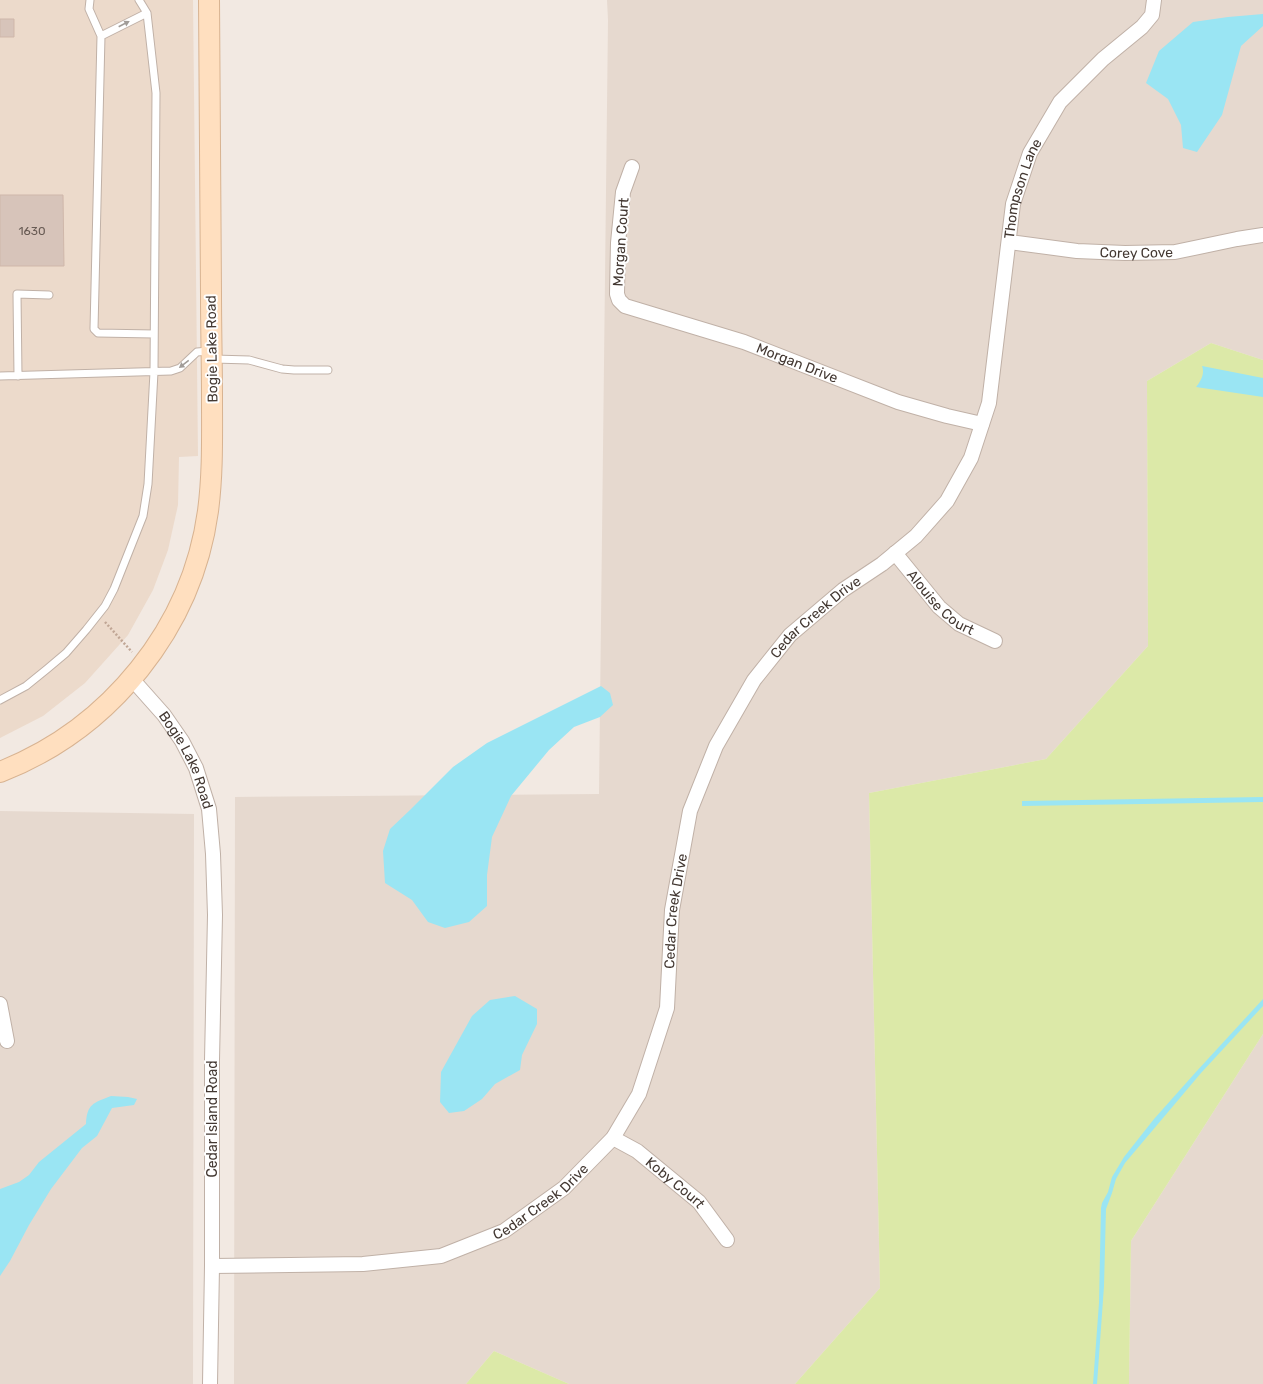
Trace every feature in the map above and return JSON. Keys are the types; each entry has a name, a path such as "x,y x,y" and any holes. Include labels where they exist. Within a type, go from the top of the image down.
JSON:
{"main road":[{"name":"Bogie Lake Road","path":"0,772 45,751 78,730 104,708 138,671 163,636 180,603 194,569 204,533 210,498 212,470 209,0"}],"street":[{"name":"Thompson Lane","path":"982,424 989,403 1014,204 1030,153 1060,102 1103,59 1142,27 1152,15 1154,0"},
{"name":"Morgan Court","path":"617,294 618,243 624,192 632,167"},
{"name":"Corey Cove","path":"1009,242 1077,251 1125,253 1175,252 1263,235"},
{"name":"Morgan Drive","path":"617,294 619,300 625,306 744,342 898,402 982,424"},
{"name":"Cedar Creek Drive","path":"212,1266 363,1264 441,1256 504,1231 564,1188 613,1138 639,1094 667,1008 672,910 690,811 716,746 754,680 790,635 843,590 882,564 916,536 947,500 971,458 982,424"},
{"name":"Alouise Court","path":"895,553 939,607 959,624 995,641"},
{"name":"Bogie Lake Road","path":"138,671 153,702 182,741 196,768 209,809 212,854"},
{"name":"Cedar Island Road","path":"210,1384 212,1266 212,1060 215,914 212,854"},
{"path":"0,1004 7,1041"},
{"name":"Koby Court","path":"613,1138 637,1152 699,1202 726,1240"}],"lane":[{"path":"90,0 89,9 101,36 94,329 98,333 154,334"},
{"path":"0,700 26,686 66,653 105,606 114,589 143,516 148,484 154,372 156,93 147,13 139,0"},
{"path":"101,36 147,13"},
{"path":"18,376 18,294 49,295"},
{"path":"0,376 171,371 180,368 197,352 249,360 294,370 328,370"}],"path":[{"path":"98,615 138,671"}],"shaded area":[{"path":"0,0 193,0 198,456 179,457 178,505 168,550 153,590 128,635 85,683 43,716 0,738"},
{"path":"607,0 1263,0 1263,360 1211,343 1147,381 1148,646 1046,759 869,793 880,1288 795,1384 569,1384 494,1351 466,1384 234,1384 235,797 599,794 608,20"},
{"path":"0,811 194,814 193,1384 0,1384"},
{"path":"1263,1034 1263,1384 1129,1384 1131,1241"}],"green space":[{"path":"1211,343 1263,360 1263,1034 1131,1241 1129,1384 795,1384 880,1288 869,793 1046,759 1148,646 1147,381"},
{"path":"494,1351 569,1384 466,1384"}],"water":[{"path":"1263,14 1263,26 1241,46 1222,115 1197,152 1183,148 1181,125 1168,99 1146,83 1159,51 1193,22"},
{"path":"1202,366 1263,378 1263,397 1196,387 1202,377"},
{"path":"601,686 610,693 613,705 600,717 574,727 549,750 511,796 492,837 487,875 487,906 469,922 445,928 428,922 412,900 385,883 383,851 390,829 453,767 487,743"},
{"path":"1263,797 1263,802 1022,806 1022,801"},
{"path":"515,996 537,1009 537,1024 522,1055 520,1070 495,1084 482,1099 464,1111 449,1113 440,1102 441,1072 472,1016 490,1000"},
{"path":"1263,999 1263,1006 1201,1073 1125,1163 1116,1179 1106,1209 1104,1286 1097,1384 1093,1384 1099,1303 1101,1208 1108,1192 1112,1177 1124,1157 1154,1119"},
{"path":"111,1096 137,1099 134,1105 112,1108 97,1136 82,1148 51,1189 0,1276 0,1189 19,1182 29,1175 39,1162 86,1124 88,1112 92,1105"}],"building":[{"path":"0,19 14,19 14,37 0,37"},
{"path":"0,195 63,195 64,266 0,266"}]}
